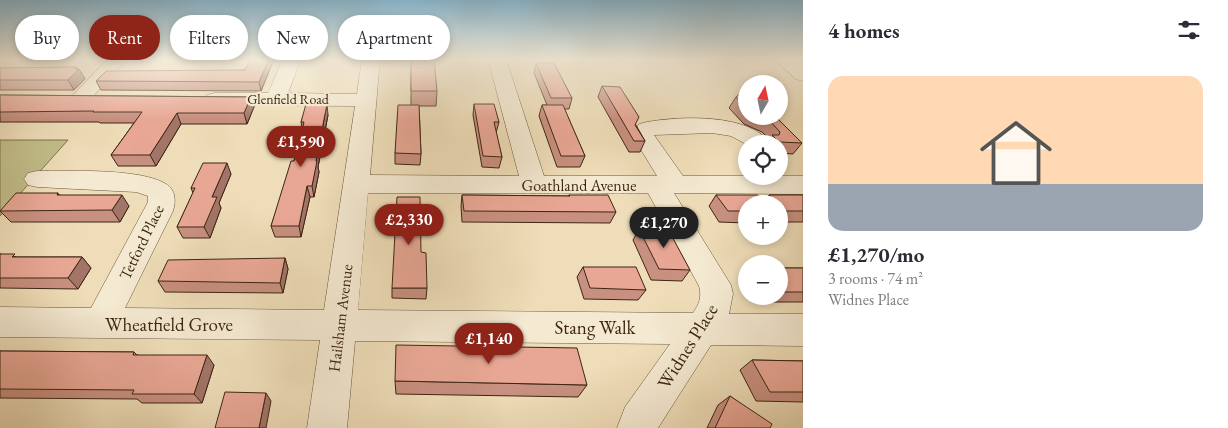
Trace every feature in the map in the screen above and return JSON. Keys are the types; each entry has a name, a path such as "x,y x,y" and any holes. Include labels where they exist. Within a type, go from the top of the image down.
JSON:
{"street":[{"path":"94,79 70,99 109,99"},
{"path":"276,99 284,79"},
{"name":"Hailsham Avenue","path":"327,428 368,79"},
{"path":"503,79 534,184"},
{"name":"Glenfield Road","path":"198,99 365,100"},
{"name":"Widnes Place","path":"637,428 639,421 715,309 717,301 715,285 643,135 647,128 658,127 731,128 749,135"},
{"path":"788,173 801,185"},
{"name":"Tetford Place","path":"36,179 95,180 138,184 154,188 163,198 159,211 100,324"},
{"name":"Goathland Avenue","path":"355,184 801,185"},
{"name":"Wheatfield Grove","path":"0,322 339,326"},
{"name":"Stang Walk","path":"339,326 803,330"}],"shaded area":[{"path":"0,140 68,140 0,216"}],"building":[{"path":"0,79 69,79 68,80"},
{"path":"98,79 260,79 259,82 96,81"},
{"path":"411,79 436,79 437,91 411,91"},
{"path":"543,79 562,79 572,98 551,98"},
{"path":"602,86 620,87 639,117 635,125 645,141 634,141"},
{"path":"0,95 251,97 244,113 177,113 150,155 111,155 142,112 0,112"},
{"path":"306,104 327,104 312,186 307,186 299,226 271,226 291,161 294,161 304,122 301,122"},
{"path":"474,104 494,104 499,122 494,122 502,157 483,156"},
{"path":"398,105 419,105 421,154 395,153"},
{"path":"542,105 563,105 585,156 561,156"},
{"path":"774,125 784,125 802,143 788,142 788,135 779,135 780,132"},
{"path":"203,163 227,163 212,197 217,197 204,227 177,227 195,188 191,188"},
{"path":"16,193 122,195 112,210 0,211"},
{"path":"462,195 608,195 616,212 464,211"},
{"path":"716,195 738,195 738,211 728,211"},
{"path":"788,195 803,195 803,211 788,211"},
{"path":"397,197 420,197 421,252 426,253 427,288 392,288"},
{"path":"639,229 668,229 690,270 659,269"},
{"path":"0,254 15,254 12,257 82,257 68,278 0,278"},
{"path":"285,258 280,283 158,281 168,260"},
{"path":"583,267 636,267 646,290 590,288"},
{"path":"788,268 803,268 803,292 788,292"},
{"path":"396,345 577,348 587,385 395,381"},
{"path":"0,351 134,352 133,355 207,355 194,394 132,394 134,390 0,389"},
{"path":"752,360 803,361 803,392 770,392"},
{"path":"225,392 266,393 259,428 215,428"},
{"path":"730,396 772,424 770,428 715,428"}]}
